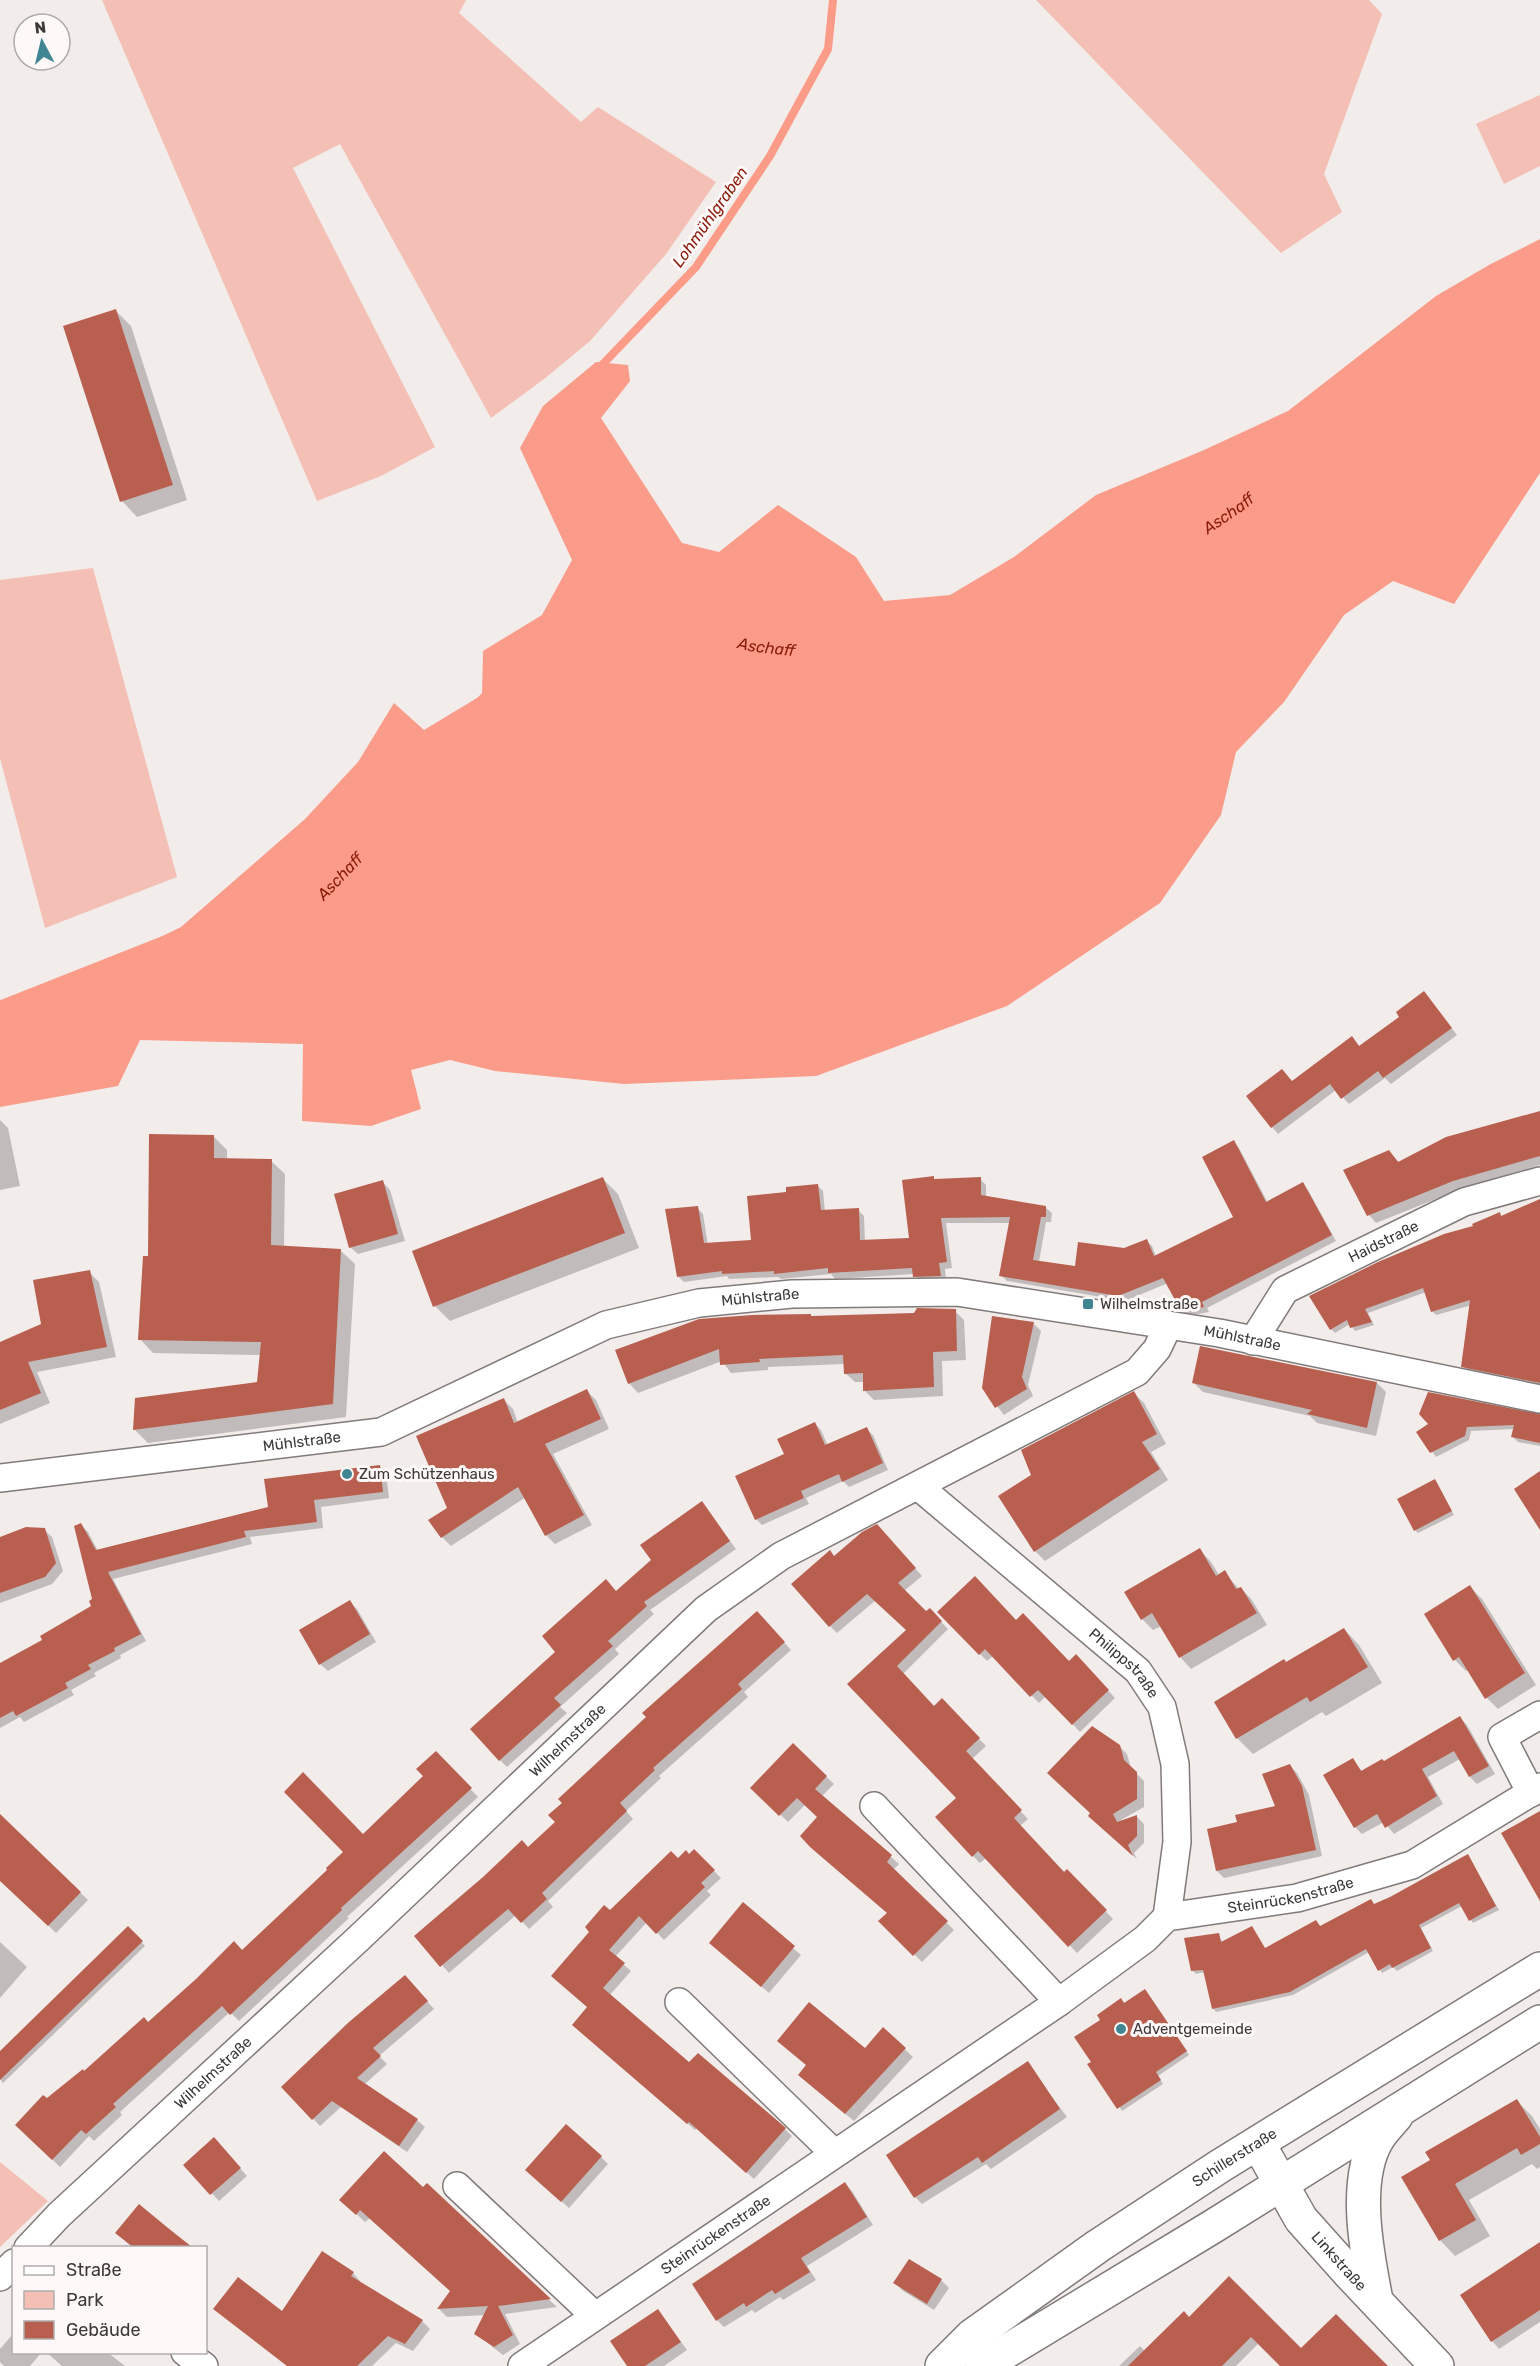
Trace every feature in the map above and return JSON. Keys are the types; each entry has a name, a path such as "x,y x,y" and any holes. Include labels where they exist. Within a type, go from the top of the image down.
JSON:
{"main road":[{"name":"Schillerstraße","path":"942,2366 972,2336 1078,2260 1258,2143 1540,1969"},
{"path":"982,2366 1283,2183 1540,2022"},
{"path":"1376,2300 1365,2235 1367,2167 1377,2139 1403,2107"},
{"name":"Linkstraße","path":"1258,2143 1301,2218 1437,2366"}],"street":[{"name":"Haidstraße","path":"1253,1341 1285,1290 1464,1202 1540,1181"},
{"name":"Mühlstraße","path":"0,1478 381,1432 606,1325 699,1303 792,1294 957,1292 1219,1333 1540,1399"},
{"name":"Wilhelmstraße","path":"37,2245 706,1609 781,1556 1137,1372 1157,1349 1167,1326"},
{"name":"Philippstraße","path":"918,1486 1138,1671 1162,1707 1175,1764 1177,1842 1167,1917"},
{"name":"Steinrückenstraße","path":"522,2366 1059,2002 1145,1939 1167,1917 1297,1898 1412,1865 1535,1790 1502,1737 1540,1715"},
{"path":"874,1806 1059,2002"},
{"path":"679,2002 834,2153"},
{"path":"457,2186 595,2316"},
{"path":"0,2277 12,2265"},
{"path":"188,2354 204,2366"}],"green space":[{"path":"102,0 466,0 459,13 581,122 598,107 716,182 666,254 590,341 491,418 340,144 293,168 435,447 381,476 317,501"},
{"path":"1036,0 1369,0 1382,14 1324,174 1342,212 1281,253"},
{"path":"1540,95 1540,166 1504,184 1476,124"},
{"path":"93,568 177,877 45,928 0,758 0,580"},
{"path":"0,2162 48,2201 0,2247"}],"shaded area":[{"path":"1540,239 1540,473 1454,604 1393,581 1344,615 1284,702 1236,752 1221,815 1160,903 1007,1006 816,1076 624,1084 495,1071 450,1060 411,1070 421,1109 371,1126 302,1121 303,1044 140,1040 118,1086 0,1107 0,1006 41,996 181,927 305,819 358,762 394,703 424,730 482,695 483,651 542,615 572,560 520,448 543,406 596,362 628,365 630,381 601,418 682,543 719,552 778,505 856,557 884,601 950,595 1014,557 1096,495 1204,450 1288,411 1436,296"}],"building":[{"path":"116,309 173,485 120,502 63,326"},
{"path":"1424,991 1452,1028 1383,1078 1378,1071 1341,1099 1330,1084 1271,1128 1246,1096 1282,1069 1292,1081 1352,1036 1359,1046 1399,1017 1396,1012"},
{"path":"1540,1111 1540,1156 1453,1181 1367,1216 1343,1170 1389,1150 1398,1162 1446,1137"},
{"path":"149,1134 214,1135 214,1158 272,1159 271,1245 341,1249 333,1404 133,1430 135,1398 257,1382 261,1342 138,1340 143,1256 148,1256"},
{"path":"1234,1140 1266,1202 1303,1182 1332,1235 1202,1302 1204,1307 1181,1311 1163,1278 1118,1296 999,1276 1010,1217 941,1218 947,1262 939,1263 941,1276 913,1277 912,1268 828,1273 828,1268 774,1274 774,1271 722,1274 722,1271 677,1277 665,1209 698,1206 704,1243 751,1240 747,1196 786,1192 786,1187 818,1184 821,1210 859,1208 860,1240 909,1238 902,1180 934,1176 934,1179 981,1177 981,1195 1046,1206 1046,1217 1041,1217 1033,1260 1075,1266 1078,1242 1124,1248 1147,1239 1154,1256 1233,1217 1202,1157"},
{"path":"603,1177 625,1233 433,1307 412,1251"},
{"path":"383,1180 398,1234 349,1248 334,1194"},
{"path":"1540,1199 1540,1383 1461,1367 1470,1300 1431,1312 1423,1288 1365,1309 1372,1322 1350,1328 1347,1320 1330,1330 1309,1296 1378,1262 1444,1234 1473,1226 1472,1224 1500,1212 1501,1216"},
{"path":"90,1270 107,1347 28,1362 41,1393 0,1410 0,1342 41,1324 33,1280"},
{"path":"917,1308 956,1309 957,1351 933,1352 934,1387 863,1391 863,1373 844,1374 843,1355 759,1359 760,1362 720,1365 719,1349 628,1384 615,1350 699,1319 752,1315 914,1313"},
{"path":"992,1316 1034,1322 1022,1377 1027,1389 995,1408 982,1388"},
{"path":"1200,1346 1377,1382 1367,1428 1307,1414 1312,1410 1192,1383"},
{"path":"587,1389 601,1419 545,1444 584,1515 545,1536 518,1487 441,1538 428,1520 447,1508 416,1436 504,1398 514,1423"},
{"path":"1134,1391 1157,1434 1142,1442 1160,1469 1034,1552 998,1496 1031,1475 1021,1450"},
{"path":"1428,1392 1540,1414 1540,1443 1511,1437 1514,1425 1467,1427 1465,1436 1430,1453 1416,1432 1428,1424 1419,1414"},
{"path":"815,1422 825,1445 867,1427 883,1463 842,1482 839,1474 801,1491 804,1498 755,1520 735,1476 784,1454 777,1439"},
{"path":"380,1465 383,1492 314,1500 317,1522 244,1531 246,1537 108,1572 141,1634 88,1665 91,1669 65,1683 68,1688 16,1716 13,1711 0,1718 0,1663 42,1640 40,1636 91,1606 89,1601 92,1599 74,1526 81,1523 96,1550 268,1507 264,1479"},
{"path":"1540,1471 1540,1530 1514,1489"},
{"path":"1435,1479 1452,1511 1414,1531 1397,1499"},
{"path":"702,1501 730,1541 644,1602 647,1606 608,1641 613,1646 554,1698 561,1705 499,1761 470,1729 555,1652 542,1636 606,1579 616,1591 651,1560 640,1545"},
{"path":"877,1524 916,1568 898,1583 926,1611 930,1608 942,1621 897,1666 934,1706 942,1698 980,1738 966,1751 1022,1810 1014,1818 1064,1872 1067,1869 1107,1910 1068,1947 978,1851 972,1857 935,1817 956,1798 847,1684 906,1630 867,1594 829,1627 791,1584 830,1550 834,1556 862,1532"},
{"path":"26,1527 45,1528 56,1563 45,1577 0,1593 0,1537"},
{"path":"1200,1548 1216,1576 1225,1570 1236,1589 1241,1587 1257,1613 1179,1658 1152,1613 1141,1620 1124,1592"},
{"path":"975,1576 1016,1620 1023,1613 1069,1661 1076,1654 1109,1690 1072,1725 1038,1690 1030,1697 985,1649 979,1655 937,1612"},
{"path":"1470,1585 1525,1673 1485,1699 1459,1657 1453,1661 1424,1614"},
{"path":"350,1600 370,1634 319,1665 299,1630"},
{"path":"757,1611 785,1642 738,1684 742,1689 653,1768 655,1770 620,1803 627,1811 542,1893 547,1899 521,1923 508,1909 440,1967 414,1936 522,1840 528,1847 555,1822 548,1815 562,1803 558,1799 646,1717 642,1713"},
{"path":"1344,1628 1368,1667 1310,1702 1307,1697 1236,1739 1214,1702 1284,1659 1286,1662"},
{"path":"1460,1716 1489,1766 1469,1777 1454,1751 1422,1769 1437,1796 1385,1828 1377,1814 1354,1828 1323,1775 1353,1758 1361,1771 1382,1759 1384,1761"},
{"path":"1092,1726 1120,1745 1124,1760 1137,1772 1137,1799 1113,1814 1117,1822 1137,1815 1137,1836 1128,1845 1133,1856 1088,1816 1090,1813 1047,1773"},
{"path":"793,1743 827,1776 815,1789 892,1855 887,1862 948,1921 913,1956 878,1921 887,1913 800,1836 817,1817 797,1798 779,1816 750,1788"},
{"path":"436,1751 472,1788 341,1908 342,1910 230,2015 222,2006 113,2104 116,2107 86,2134 81,2130 52,2160 15,2125 43,2095 47,2098 83,2069 84,2071 144,2017 148,2022 234,1941 242,1950 343,1852 284,1792 303,1772 363,1834 423,1776 416,1769"},
{"path":"1290,1764 1302,1786 1316,1850 1216,1871 1207,1829 1237,1822 1235,1815 1275,1806 1262,1774"},
{"path":"1540,1811 1540,1901 1501,1833"},
{"path":"0,1814 81,1892 48,1926 0,1881"},
{"path":"694,1849 715,1870 701,1883 705,1887 656,1934 639,1916 609,1950 625,1963 603,1988 689,2062 698,2053 786,2128 746,2173 689,2122 687,2124 572,2025 587,2007 551,1976 589,1932 585,1927 604,1905 610,1910 671,1851 678,1858 686,1850 689,1854"},
{"path":"1468,1854 1496,1906 1469,1921 1459,1903 1419,1925 1431,1948 1392,1968 1390,1964 1378,1971 1366,1949 1290,1992 1212,2009 1203,1970 1191,1971 1184,1938 1219,1933 1221,1942 1252,1926 1265,1948 1316,1920 1320,1926 1371,1899 1374,1904 1390,1897"},
{"path":"743,1902 795,1946 761,1987 709,1943"},
{"path":"128,1926 143,1941 0,2080 0,2051"},
{"path":"405,1975 428,2001 373,2048 381,2056 357,2078 418,2119 399,2146 332,2101 312,2120 281,2087 349,2022"},
{"path":"1145,1989 1187,2051 1156,2072 1161,2080 1117,2109 1087,2064 1091,2062 1074,2037 1100,2020 1097,2015 1121,1998 1124,2003"},
{"path":"809,2002 865,2048 883,2027 906,2048 845,2114 798,2075 806,2065 777,2041"},
{"path":"1028,2061 1060,2109 982,2163 978,2157 914,2198 886,2155"},
{"path":"1517,2099 1540,2137 1540,2144 1521,2155 1517,2148 1455,2184 1476,2220 1439,2241 1401,2177 1430,2160 1425,2152"},
{"path":"566,2124 602,2156 561,2202 525,2170"},
{"path":"214,2137 241,2168 210,2195 183,2165"},
{"path":"384,2151 423,2187 427,2183 551,2299 498,2306 513,2335 494,2347 474,2334 488,2306 437,2309 450,2291 360,2210 356,2215 339,2200"},
{"path":"845,2182 867,2217 801,2258 810,2272 775,2294 772,2290 746,2307 744,2303 716,2321 692,2284"},
{"path":"139,2204 191,2246 132,2246 115,2233"},
{"path":"1540,2242 1540,2310 1491,2342 1460,2295"},
{"path":"322,2251 354,2272 351,2276 423,2320 405,2344 388,2336 357,2366 287,2366 213,2309 238,2277 282,2311"},
{"path":"909,2259 942,2279 927,2304 893,2283"},
{"path":"1229,2276 1301,2348 1336,2314 1388,2366 1280,2366 1251,2337 1222,2366 1128,2366 1184,2311 1189,2317"},
{"path":"658,2309 681,2342 645,2366 627,2366 610,2341"}],"waterway":[{"name":"Lohmühlgraben","path":"553,416 696,267 770,156 828,49 833,0"},
{"name":"Aschaff","path":"0,1026 316,901 519,689 665,626 755,646 945,665 1069,623 1242,504 1449,332 1540,278"},
{"name":"Lohmühlgraben","path":"543,450 569,502 591,562 584,634 572,666"}],"place":[{"name":"Wilhelmstraße","path":"1088,1304"},
{"name":"Zum Schützenhaus","path":"347,1474"},
{"name":"Adventgemeinde","path":"1121,2029"}]}
